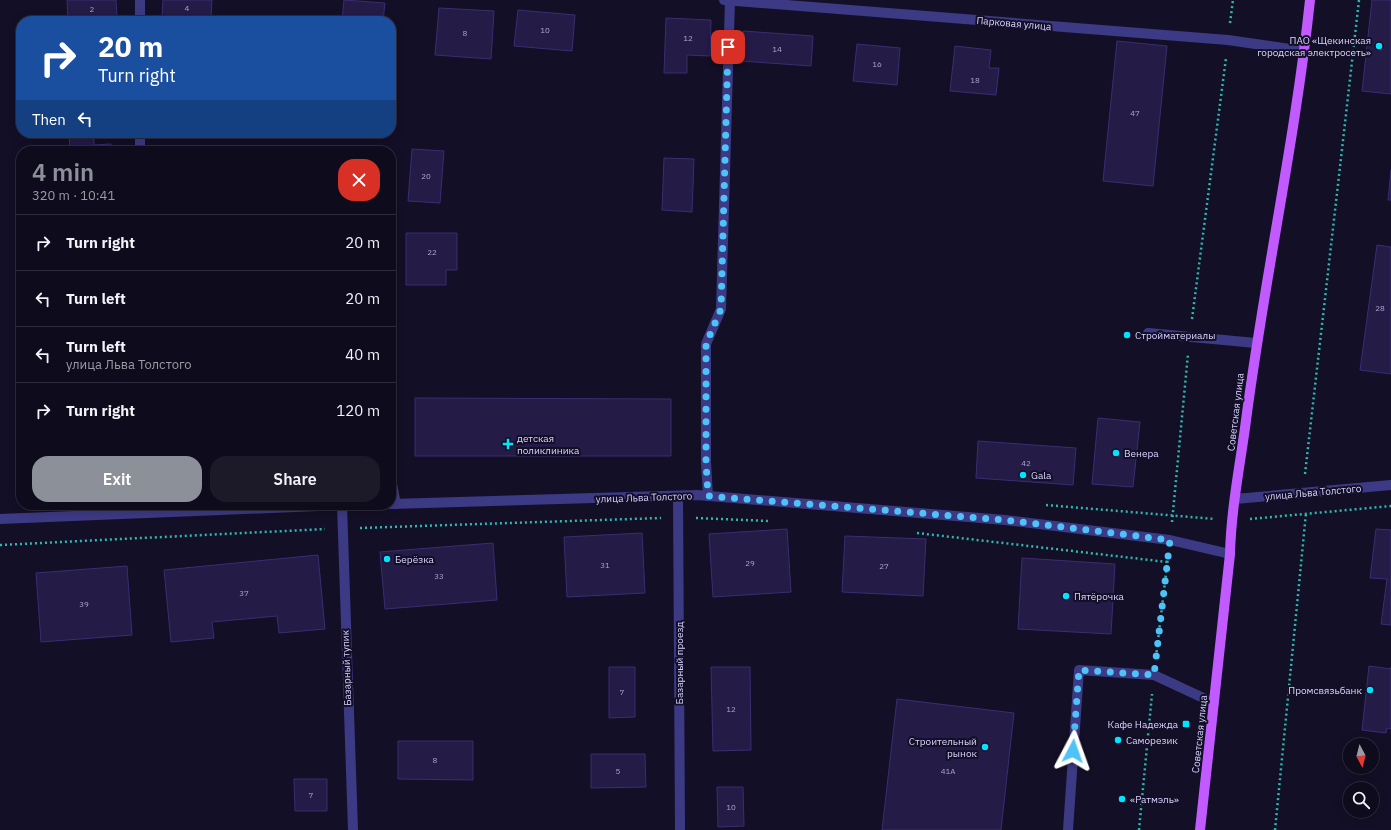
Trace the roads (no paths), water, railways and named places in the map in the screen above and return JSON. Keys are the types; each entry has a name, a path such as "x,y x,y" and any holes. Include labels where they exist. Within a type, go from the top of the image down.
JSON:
{"main road":[{"name":"Советская улица","path":"1200,830 1230,554 1231,521 1236,499 1256,343 1304,51 1310,0"}],"street":[{"path":"140,0 140,16"},
{"name":"Парковая улица","path":"724,0 1228,40 1304,51"},
{"path":"708,496 706,462 706,344 721,309 730,0"},
{"path":"1148,333 1256,343"},
{"name":"улица Льва Толстого","path":"1236,499 1391,485"},
{"name":"Базарный проезд","path":"678,496 680,830"},
{"name":"улица Льва Толстого","path":"396,504 708,496 1005,520 1170,540 1230,554"},
{"path":"0,519 220,510"},
{"name":"Базарный тупик","path":"342,510 353,830"},
{"path":"1068,830 1079,670 1154,675 1214,703"}],"place":[{"name":"ПАО «Щекинская городская электросеть»","path":"1379,46"},
{"name":"Стройматериалы","path":"1127,335"},
{"name":"детская поликлиника","path":"508,444"},
{"name":"Венера","path":"1116,453"},
{"name":"Gala","path":"1023,475"},
{"name":"Берёзка","path":"387,559"},
{"name":"Пятёрочка","path":"1066,596"},
{"name":"Промсвязьбанк","path":"1370,690"},
{"name":"Кафе Надежда","path":"1186,724"},
{"name":"Саморезик","path":"1118,740"},
{"name":"Строительный рынок","path":"985,747"},
{"name":"«Ратмэль»","path":"1122,799"}]}
